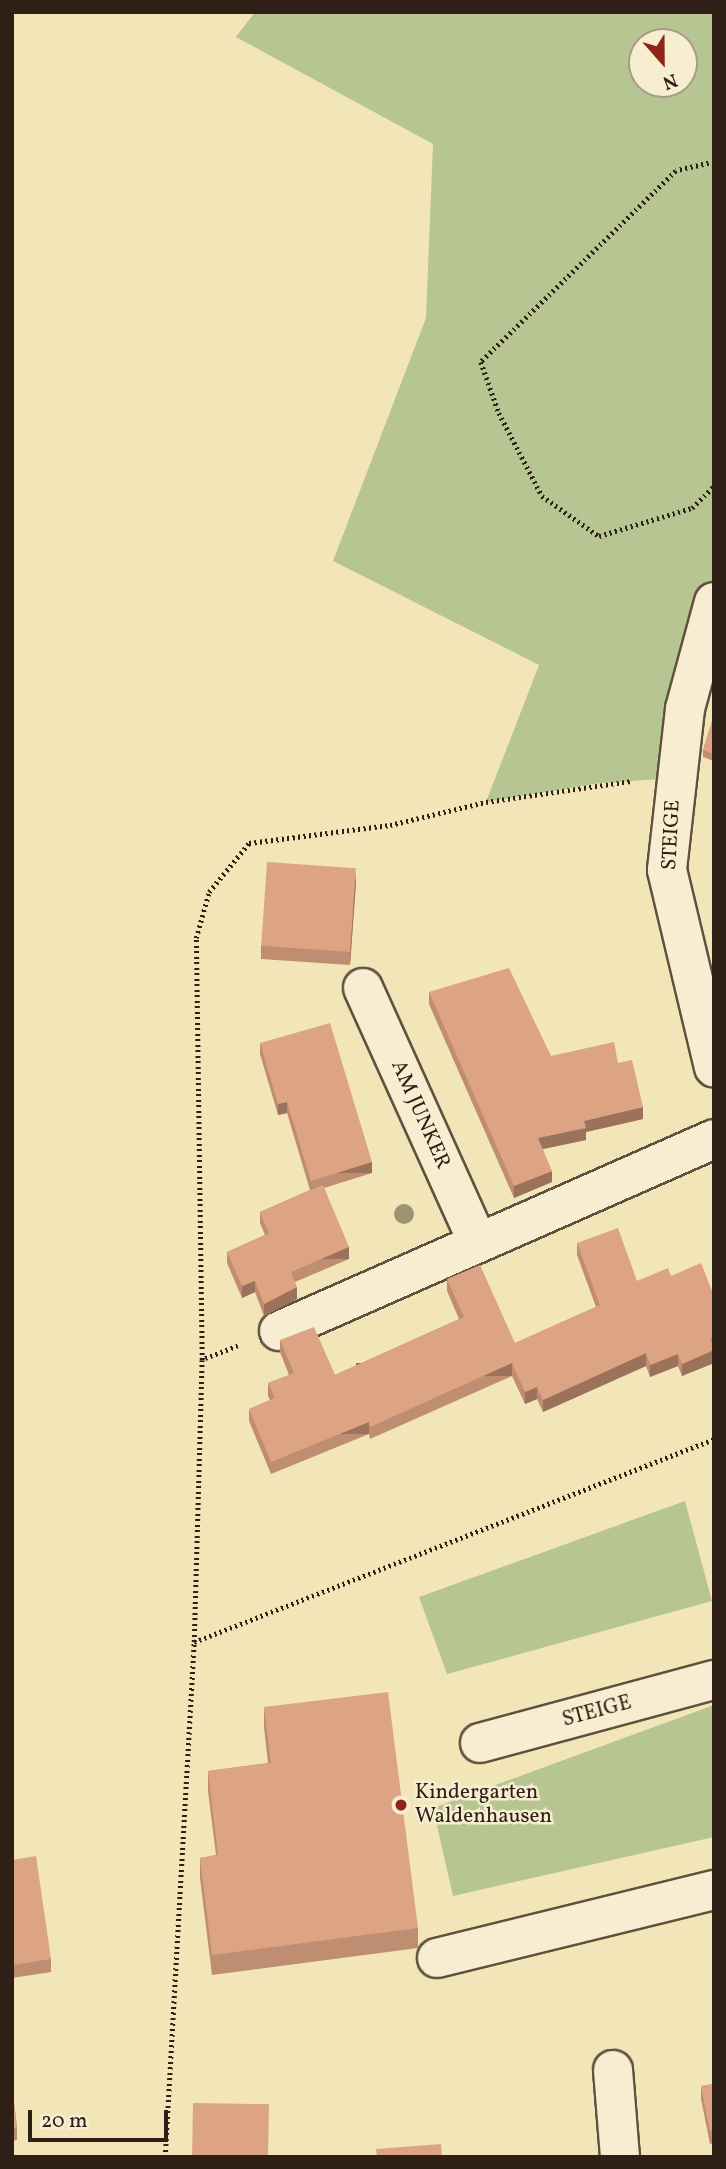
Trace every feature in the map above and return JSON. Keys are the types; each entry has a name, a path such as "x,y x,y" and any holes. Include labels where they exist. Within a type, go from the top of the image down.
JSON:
{"street":[{"name":"STEIGE","path":"714,602 685,709 667,870 714,1067"},
{"name":"AM JUNKER","path":"363,988 477,1241"},
{"path":"279,1332 477,1241 714,1139"},
{"name":"STEIGE","path":"480,1743 714,1680"},
{"path":"437,1958 714,1890"},
{"path":"613,2070 620,2157"}],"path":[{"path":"714,162 676,171 481,362 499,413 542,495 599,536 692,508 714,486"},
{"path":"164,2157 194,1642 202,1360 196,938 209,892 249,843 390,825 486,802 601,783 676,778"},
{"path":"202,1360 279,1332"},
{"path":"194,1642 714,1439"}],"green space":[{"path":"255,12 714,12 714,602 676,778 601,783 486,802 539,665 333,561 426,318 433,144 236,37"},
{"path":"685,1501 712,1601 447,1674 419,1597"},
{"path":"714,1705 714,1837 453,1896 433,1808"}],"building":[{"path":"714,715 714,754 703,750"},
{"path":"267,862 356,868 350,952 261,946"},
{"path":"509,968 551,1056 614,1042 618,1063 632,1060 643,1107 584,1121 586,1128 538,1138 552,1171 514,1186 429,992"},
{"path":"330,1023 372,1162 311,1181 287,1102 278,1104 260,1043"},
{"path":"323,1185 349,1247 291,1272 297,1287 264,1304 255,1281 242,1286 227,1252 269,1234 260,1212"},
{"path":"618,1228 637,1281 668,1268 671,1276 701,1263 714,1296 714,1337 710,1338 714,1350 682,1364 678,1354 650,1365 646,1353 543,1400 537,1387 525,1392 512,1363 370,1427 369,1422 271,1462 249,1409 275,1398 268,1383 294,1373 280,1340 314,1327 335,1375 464,1317 447,1279 480,1265 515,1343 600,1305 577,1243"},
{"path":"388,1692 418,1928 212,1955 200,1858 218,1855 208,1771 271,1763 264,1707"},
{"path":"36,1856 51,1959 12,1965 12,1860"},
{"path":"714,2084 714,2130 710,2131 701,2086"},
{"path":"12,2086 17,2127 12,2128"},
{"path":"193,2103 269,2104 268,2157 192,2157"},
{"path":"441,2144 442,2157 377,2157 376,2149"}],"place":[{"name":"Kindergarten Waldenhausen","path":"401,1805"}]}
